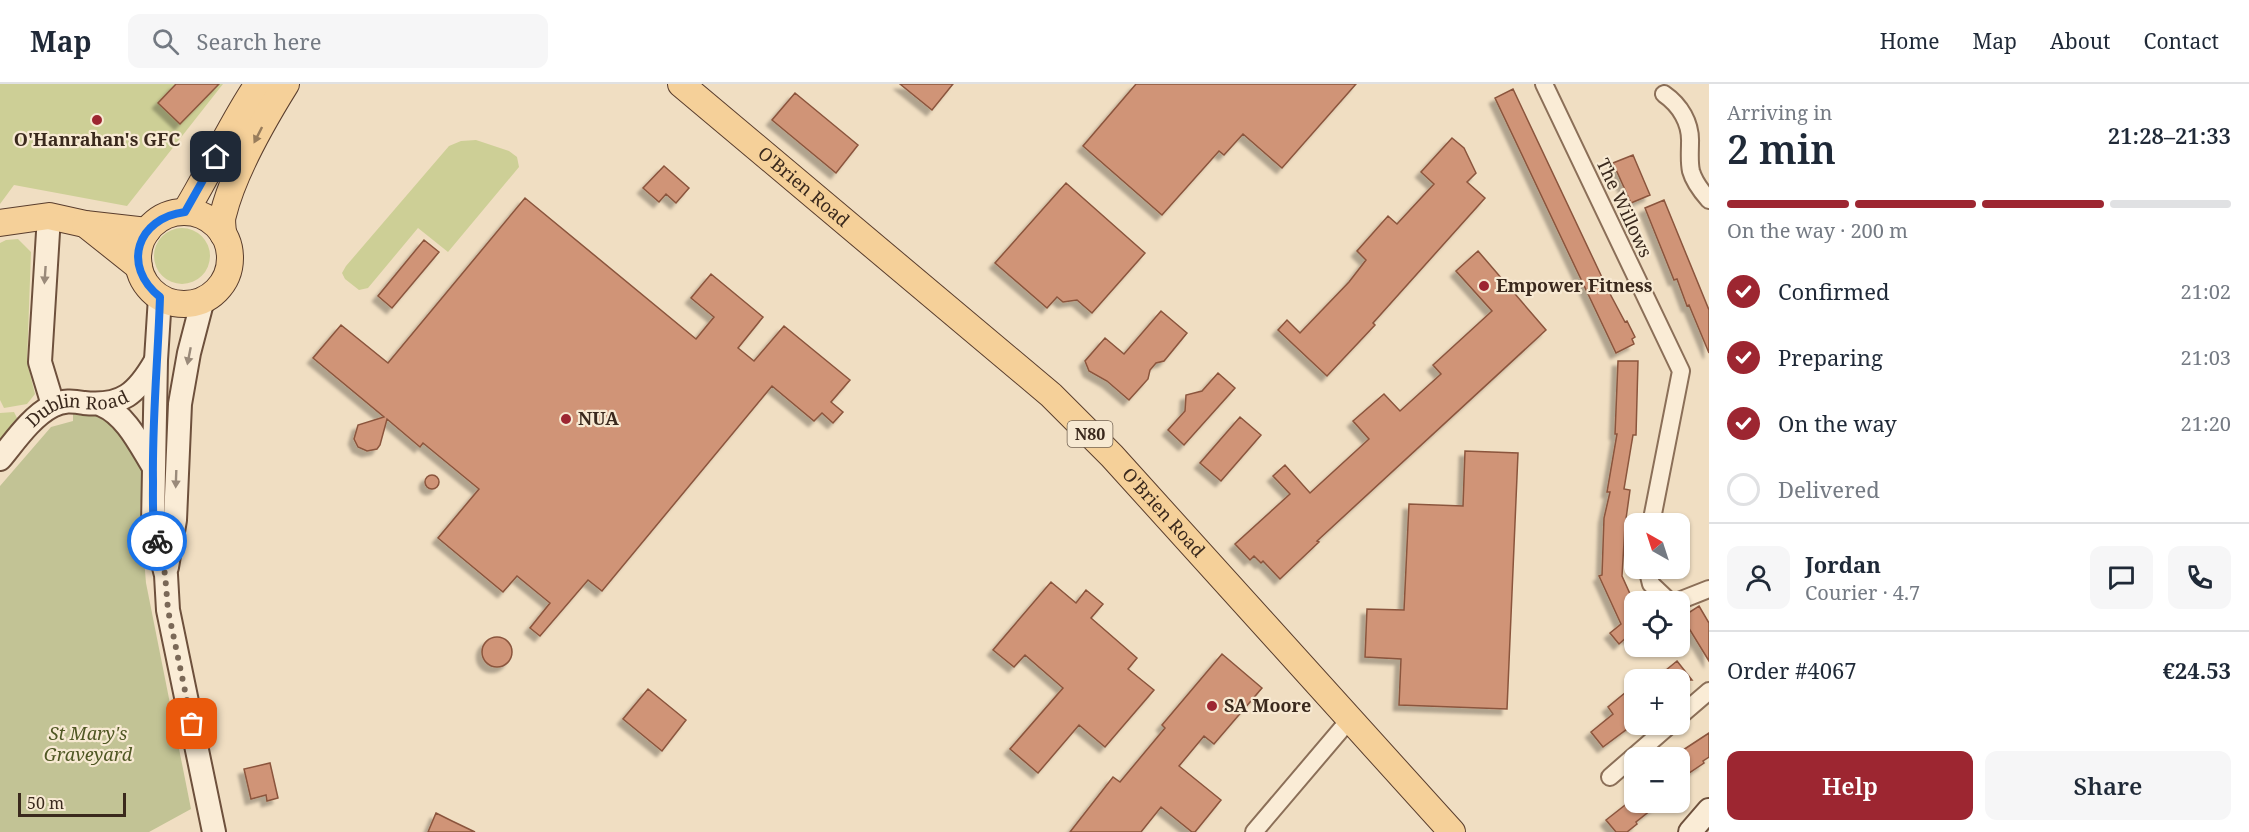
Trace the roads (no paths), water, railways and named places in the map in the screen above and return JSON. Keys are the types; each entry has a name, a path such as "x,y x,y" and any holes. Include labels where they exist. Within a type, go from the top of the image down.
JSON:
{"main road":[{"path":"185,212 258,84"},
{"path":"85,224 139,267 150,289 160,297 174,303 189,303 203,299 214,292 222,283 228,270 230,255 223,234 222,217 235,181 286,84"},
{"name":"O'Brien Road","path":"681,84 1051,395 1119,464 1452,832"},
{"path":"139,267 139,248 147,231 157,220 171,214 185,212 200,215 213,222 223,234"},
{"path":"0,223 49,216 85,224 147,231"},
{"path":"49,216 40,362 53,405"},
{"path":"160,297 156,360 153,524 165,574 168,610 214,832"},
{"path":"165,574 175,520 180,404 189,353 203,299"},
{"name":"Dublin Road","path":"0,459 40,415 53,405 66,401 106,406 128,396 143,383 156,360"},
{"path":"106,406 180,404"},
{"path":"106,406 133,434 153,466"},
{"path":"1690,832 1709,810"}],"street":[{"name":"The Willows","path":"1544,84 1681,371 1653,513"},
{"path":"1664,94 1680,107 1691,141 1689,155 1692,173 1709,200"},
{"path":"1650,579 1651,584 1658,591"},
{"path":"1690,596 1709,589"},
{"path":"1690,707 1709,691"},
{"path":"1254,832 1350,719"},
{"path":"1610,777 1658,735"}],"place":[{"name":"O'Hanrahan's GFC","path":"97,120"},
{"name":"Empower Fitness","path":"1484,286"},
{"name":"NUA","path":"566,419"},
{"name":"SA Moore","path":"1212,706"}],"park label":[{"name":"St Mary's Graveyard","path":"88,744"}]}
